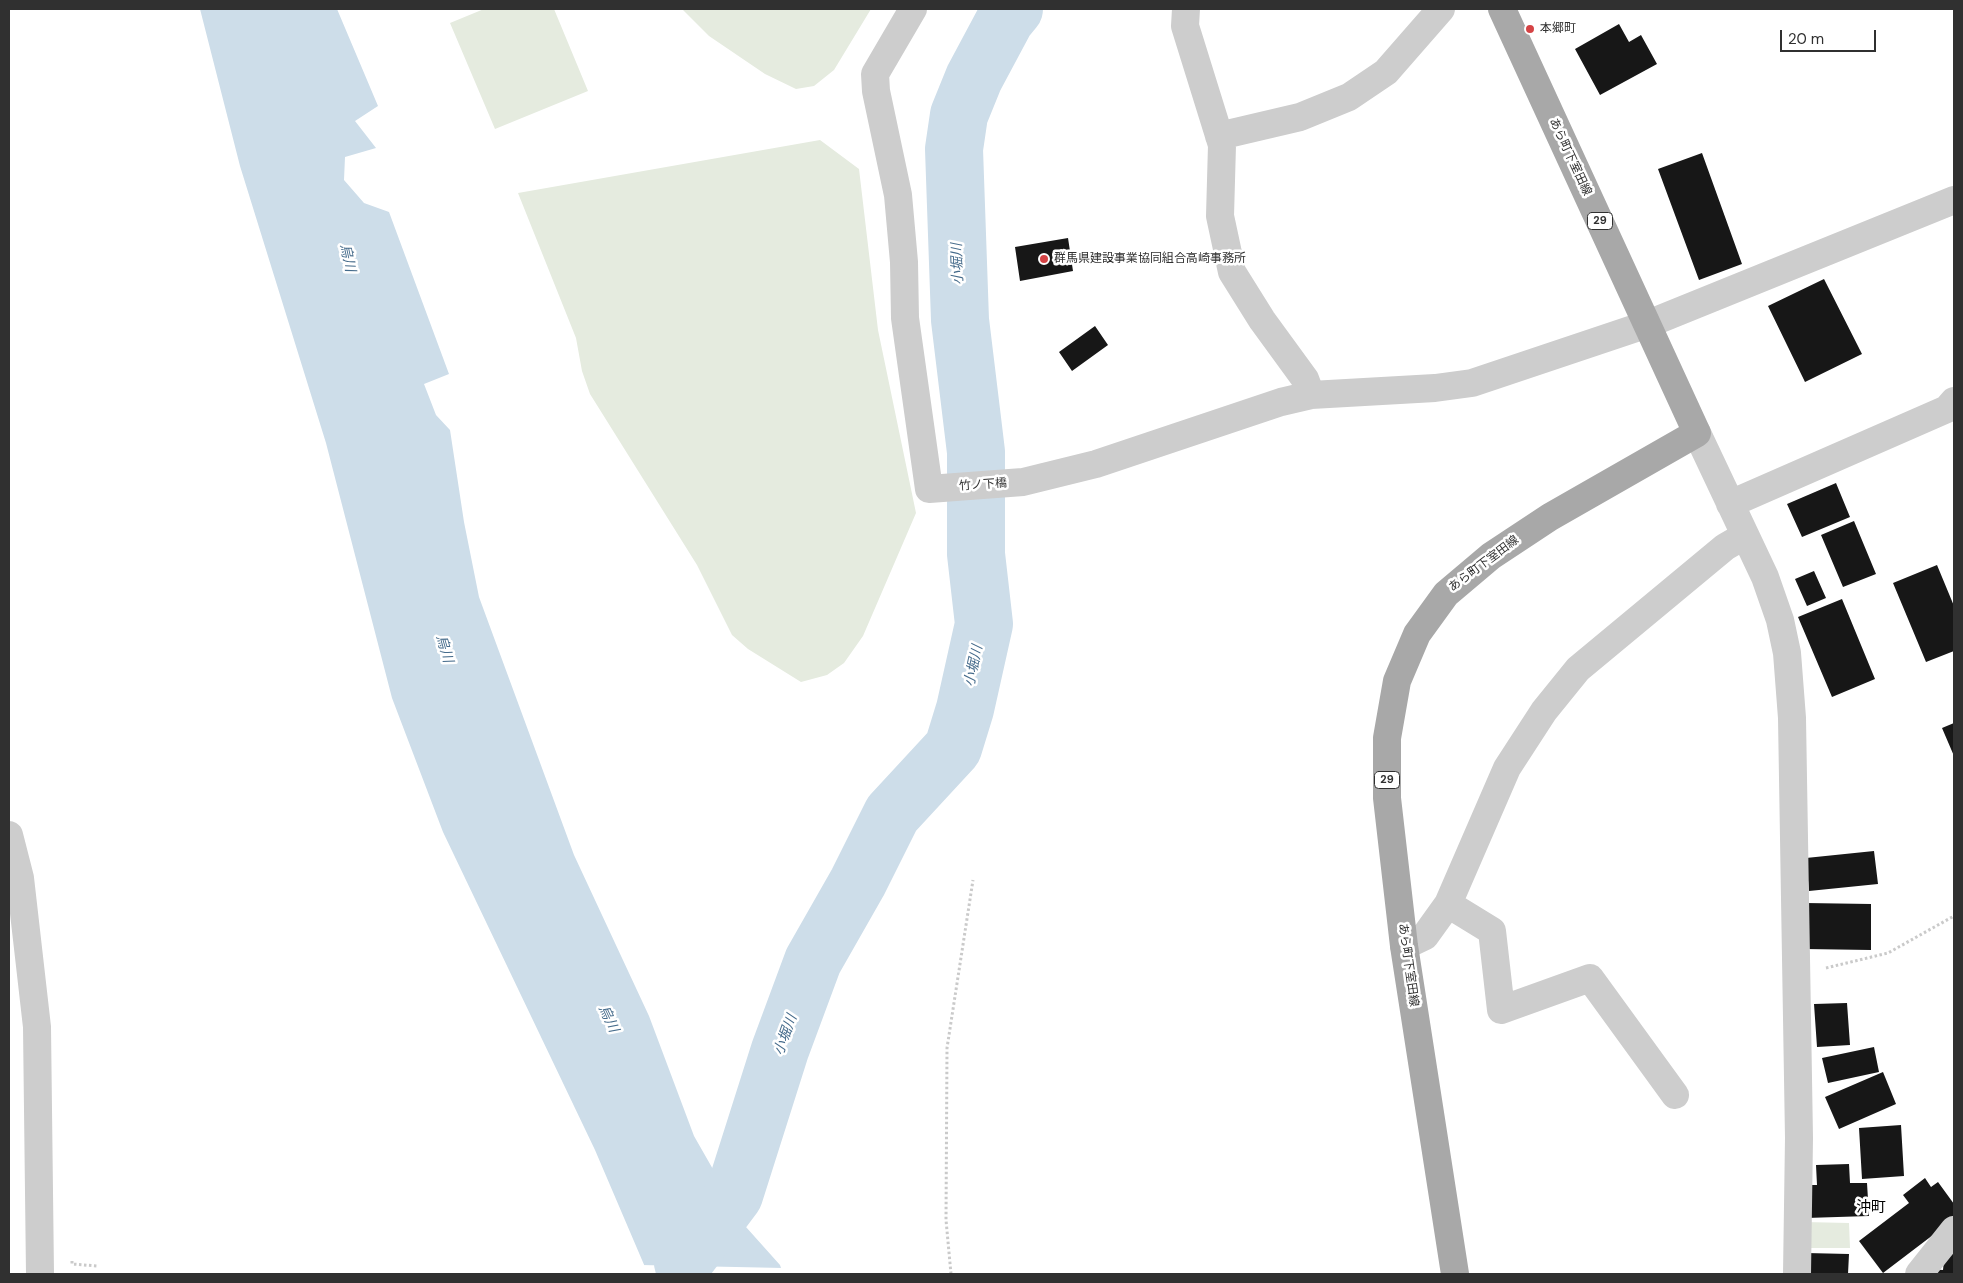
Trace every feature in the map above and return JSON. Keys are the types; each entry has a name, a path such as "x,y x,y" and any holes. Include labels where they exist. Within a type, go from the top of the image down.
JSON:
{"main road":[{"name":"あら町下室田線","path":"1455,1274 1404,946 1387,798 1387,738 1398,681 1417,634 1446,594 1490,556 1550,517 1697,433 1502,9"}],"street":[{"name":"竹ノ下橋","path":"913,9 875,74 876,91 898,195 904,262 905,318 929,489 1023,482 1096,464 1282,402 1311,395 1435,388 1472,383 1648,324 1954,200"},
{"path":"1186,9 1185,26 1222,145 1220,216 1232,272 1262,320 1305,379 1311,395"},
{"path":"1219,136 1300,117 1349,97 1386,72 1441,9"},
{"path":"1730,504 1947,409 1954,401"},
{"path":"1697,433 1764,577 1780,620 1787,653 1792,718 1798,1138 1797,1274"},
{"path":"1404,946 1425,936 1448,904 1507,768 1544,711 1578,669 1725,547 1744,536"},
{"path":"9,836 20,878 37,1027 40,1274"},
{"path":"1448,904 1492,930 1501,1010 1590,978 1675,1095"},
{"path":"1919,1274 1954,1230"}],"path":[{"path":"951,1274 946,1220 947,1048 973,880"},
{"path":"1796,976 1888,952 1954,916"},
{"path":"70,1257 72,1264 97,1266"}],"shaded area":[{"path":"484,9 554,9 588,91 495,129 450,23"},
{"path":"682,9 871,9 834,70 814,86 796,89 765,74 709,36"},
{"path":"820,140 859,169 878,330 916,513 863,636 844,663 827,675 801,682 748,649 732,635 697,565 590,394 582,371 576,338 518,193"},
{"path":"1804,1222 1849,1223 1850,1248 1804,1248"}],"water":[{"name":"烏川","path":"200,9 337,9 378,106 355,121 376,148 345,157 344,180 364,203 389,212 449,374 424,384 436,415 450,430 464,522 479,597 574,855 649,1016 694,1136 746,1227 780,1265 783,1274 648,1274 595,1150 443,832 392,698 326,443 240,166"}],"pier":[{"path":"641,1265 783,1268 786,1274 645,1274"}],"building":[{"path":"1619,24 1629,42 1641,35 1657,64 1600,95 1575,49"},
{"path":"1702,153 1742,264 1699,280 1658,169"},
{"name":"群馬県建設事業協同組合高崎事務所","path":"1068,238 1073,271 1020,281 1015,247"},
{"path":"1824,279 1862,354 1805,382 1768,306"},
{"path":"1095,326 1108,345 1072,371 1059,352"},
{"path":"1836,483 1850,517 1802,537 1787,504"},
{"path":"1854,521 1876,574 1843,587 1821,535"},
{"path":"1937,565 1954,606 1954,651 1926,662 1893,583"},
{"path":"1814,571 1826,598 1807,606 1795,579"},
{"path":"1842,599 1875,679 1832,697 1798,617"},
{"path":"1954,723 1954,756 1942,728"},
{"path":"1874,851 1878,884 1809,891 1806,858"},
{"path":"1805,903 1871,904 1871,950 1805,949"},
{"path":"1847,1003 1850,1045 1817,1047 1814,1004"},
{"path":"1874,1047 1879,1072 1828,1083 1822,1058"},
{"path":"1883,1072 1896,1104 1839,1129 1825,1097"},
{"path":"1901,1125 1904,1176 1862,1179 1859,1128"},
{"path":"1849,1164 1850,1183 1867,1183 1869,1216 1806,1218 1805,1185 1817,1185 1816,1165"},
{"path":"1925,1178 1931,1187 1938,1182 1954,1204 1954,1219 1883,1273 1859,1241 1909,1203 1903,1195"},
{"path":"1945,1250 1954,1251 1954,1274 1928,1274 1928,1269 1943,1270"},
{"path":"1806,1253 1849,1254 1848,1274 1810,1274"}],"waterway":[{"name":"小堀川","path":"683,1263 734,1195 780,1050 813,961 858,882 892,814 953,748 965,709 984,624 976,554 976,452 960,320 954,149 959,115 974,78 1005,20 1014,9"}],"place":[{"name":"本郷町","path":"1530,29"},
{"name":"群馬県建設事業協同組合高崎事務所","path":"1044,259"}],"district":[{"name":"沖町","path":"1871,1208"}]}
